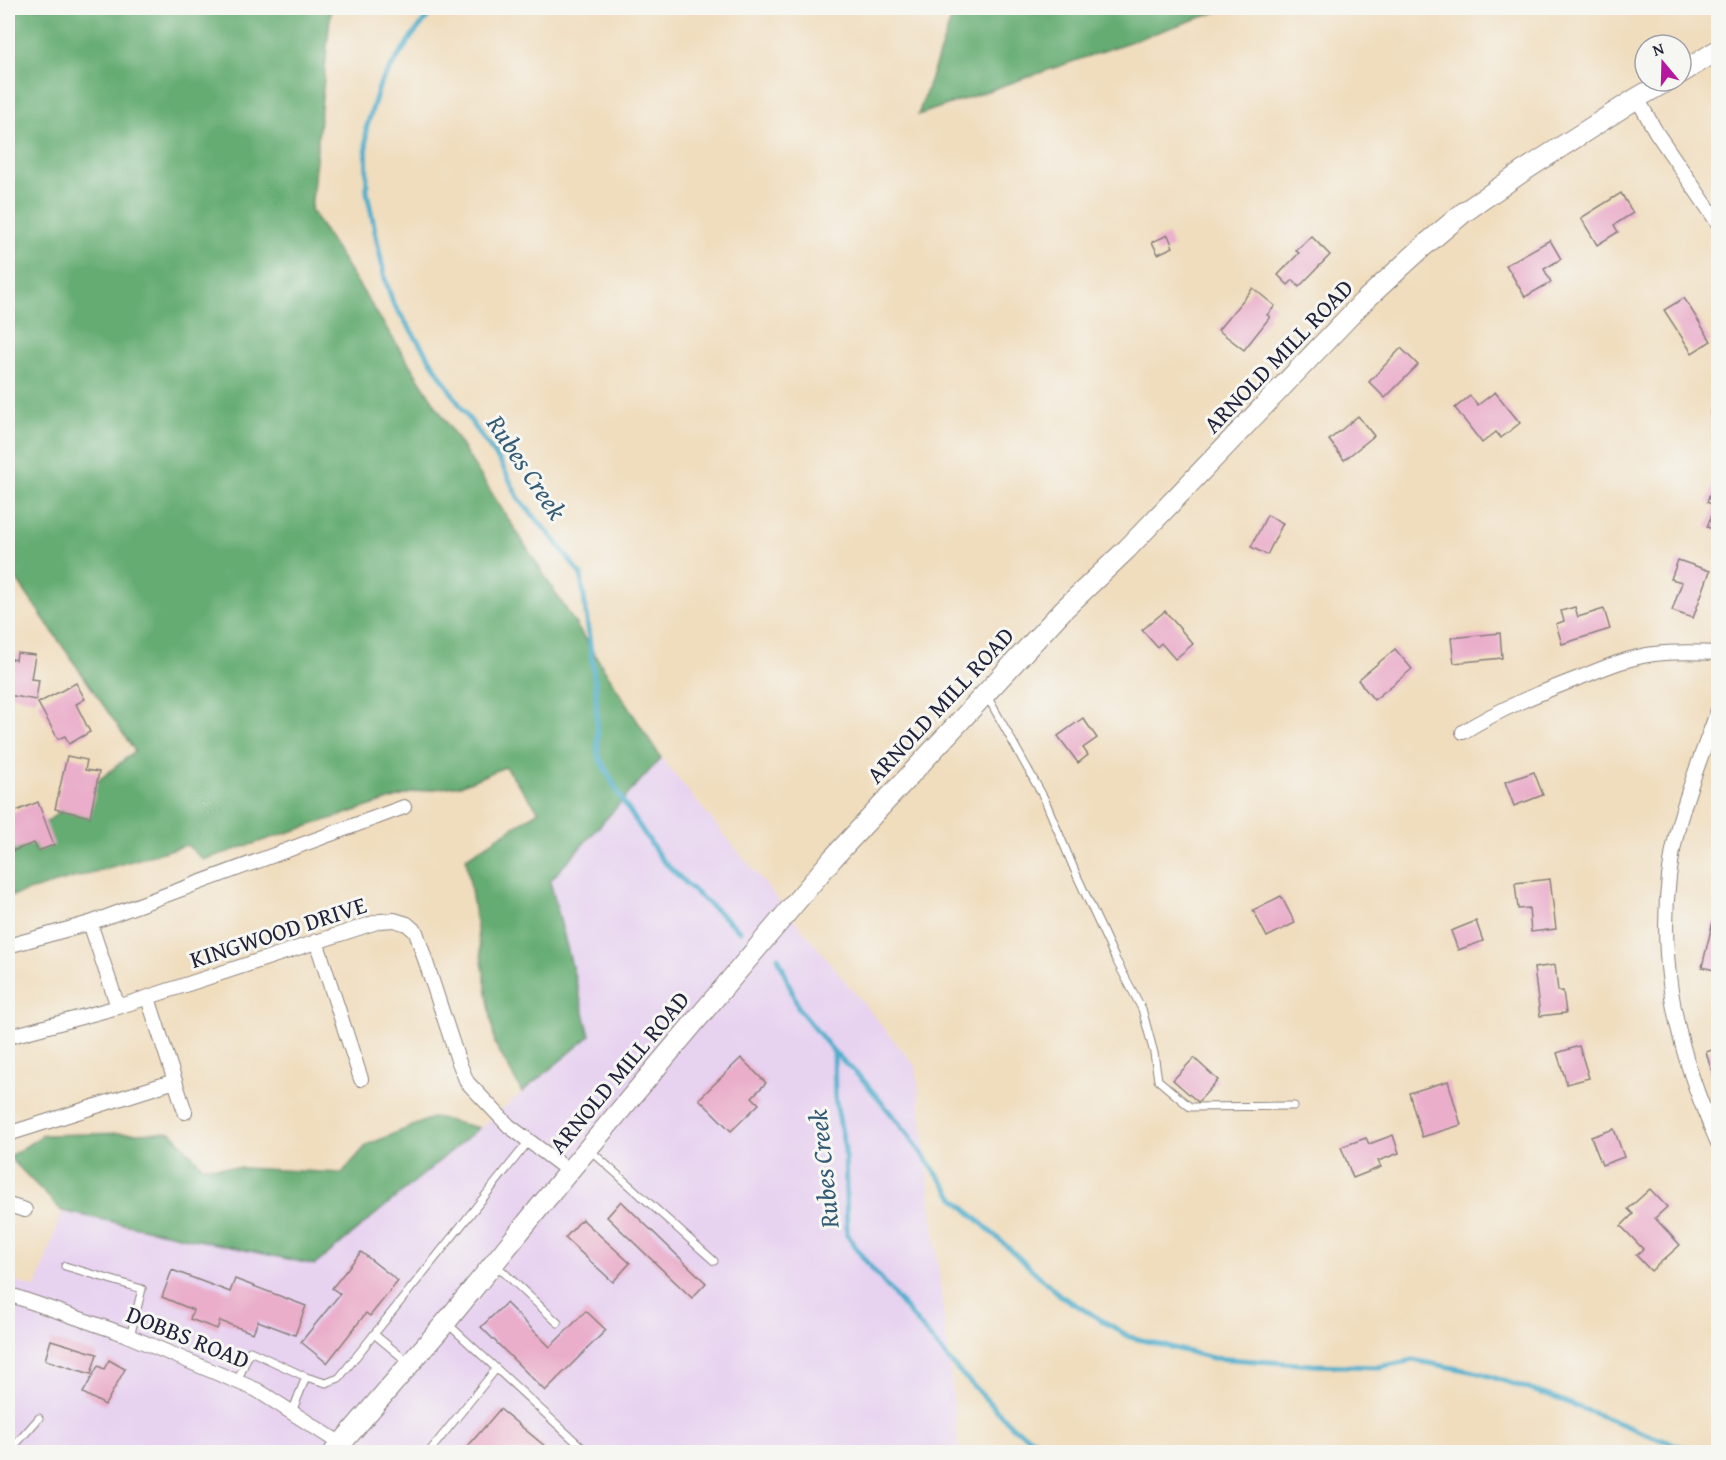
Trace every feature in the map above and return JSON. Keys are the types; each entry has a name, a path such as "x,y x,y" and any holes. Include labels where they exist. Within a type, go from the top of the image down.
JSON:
{"main road":[{"path":"1693,66 1719,50"},
{"name":"ARNOLD MILL ROAD","path":"338,1448 833,858 1063,610 1127,549 1363,303 1425,244 1463,213 1522,172 1646,93"}],"street":[{"path":"1637,98 1656,132 1719,223"},
{"path":"1463,732 1485,718 1613,664 1651,654 1677,651 1719,652"},
{"path":"1719,710 1678,827 1669,881 1665,929 1669,982 1686,1062 1701,1104 1719,1143"},
{"path":"8,946 90,923 404,807"},
{"name":"KINGWOOD DRIVE","path":"8,1037 148,998 316,941 380,921 394,920 406,924 416,932 467,1082 509,1126 569,1171"},
{"path":"90,923 118,1007"},
{"path":"316,941 361,1079"},
{"path":"148,998 185,1112"},
{"path":"8,1134 175,1081"},
{"path":"8,1205 25,1210"},
{"name":"DOBBS ROAD","path":"8,1294 130,1337 257,1390 292,1412 338,1448"}],"lane":[{"path":"986,693 1044,798 1115,958 1142,1009 1154,1053 1158,1080 1190,1107 1294,1106"},
{"path":"237,1382 250,1352 306,1377 326,1383 339,1378 529,1141"},
{"path":"588,1148 714,1261"},
{"path":"494,1263 558,1323"},
{"path":"65,1266 142,1289 130,1337"},
{"path":"446,1322 587,1452"},
{"path":"374,1334 410,1364"},
{"path":"429,1452 496,1368"},
{"path":"292,1412 306,1377"},
{"path":"9,1452 39,1418"}],"shaded area":[{"path":"661,758 916,1067 959,1452 8,1452 8,1279 36,1288 62,1211 315,1265 590,1036 550,881"}],"green space":[{"path":"8,8 331,8 311,210 661,758 550,881 590,1036 522,1092 495,1044 466,858 539,811 505,767 462,785 414,792 203,860 187,845 8,897 8,853 135,751 8,567"},
{"path":"955,8 1228,8 918,115"},
{"path":"434,1117 479,1128 315,1265 62,1211 9,1157 43,1135 171,1132 202,1166 342,1173 367,1145"}],"building":[{"path":"1621,193 1633,213 1614,225 1618,232 1597,245 1581,218"},
{"path":"1168,235 1173,247 1158,254 1152,242"},
{"path":"1311,236 1330,255 1299,287 1293,280 1288,285 1278,275 1299,253 1296,251"},
{"path":"1550,240 1561,259 1544,269 1551,282 1525,297 1506,265"},
{"path":"1253,288 1275,306 1267,315 1270,317 1244,350 1218,330"},
{"path":"1684,298 1711,341 1692,353 1664,310"},
{"path":"1401,348 1418,365 1385,398 1369,382"},
{"path":"1495,392 1520,423 1501,438 1496,432 1482,443 1455,408 1470,396 1478,405"},
{"path":"1718,410 1718,432 1713,433 1710,412"},
{"path":"1358,416 1374,436 1344,460 1329,440"},
{"path":"1716,477 1718,478 1718,531 1707,527 1715,506 1707,502"},
{"path":"1267,515 1283,523 1267,555 1251,547"},
{"path":"1678,560 1710,571 1693,618 1672,611 1682,582 1671,579"},
{"path":"1575,607 1578,617 1604,609 1610,629 1562,644 1556,624 1564,621 1561,611"},
{"path":"1165,611 1193,644 1175,659 1161,643 1157,647 1142,630"},
{"path":"1500,633 1502,658 1454,663 1451,638"},
{"path":"1395,649 1412,669 1374,700 1358,680"},
{"path":"17,653 35,655 31,679 39,680 36,700 8,695 8,658 16,660"},
{"path":"76,683 85,699 76,704 90,732 69,744 65,736 58,739 38,703"},
{"path":"1083,718 1097,738 1083,748 1088,755 1078,763 1058,736"},
{"path":"67,756 87,760 85,770 99,772 90,817 55,809"},
{"path":"1534,772 1543,795 1514,806 1505,782"},
{"path":"38,802 54,845 38,851 34,843 13,851 8,836 8,819 11,818 9,814"},
{"path":"1550,879 1556,929 1531,932 1529,908 1518,909 1515,883"},
{"path":"1281,896 1295,923 1267,937 1253,910"},
{"path":"1476,921 1483,941 1458,950 1451,931"},
{"path":"1713,921 1718,922 1718,971 1702,967"},
{"path":"1555,965 1558,991 1563,991 1566,1013 1540,1016 1534,968"},
{"path":"1579,1046 1589,1078 1567,1084 1557,1053"},
{"path":"1718,1048 1718,1083 1715,1083 1706,1052"},
{"path":"741,1058 766,1083 752,1097 759,1104 731,1131 699,1099"},
{"path":"1194,1058 1218,1080 1198,1102 1173,1080"},
{"path":"1448,1081 1461,1125 1422,1137 1409,1093"},
{"path":"1614,1129 1624,1157 1602,1165 1591,1137"},
{"path":"1393,1135 1399,1153 1378,1161 1381,1167 1353,1178 1341,1147 1366,1138 1369,1144"},
{"path":"1650,1189 1667,1207 1655,1218 1680,1245 1651,1271 1636,1255 1643,1249 1621,1226 1633,1214 1628,1209"},
{"path":"621,1201 706,1283 692,1298 607,1217"},
{"path":"582,1219 630,1263 613,1282 565,1238"},
{"path":"361,1252 398,1281 370,1316 366,1313 327,1363 301,1342 340,1294 332,1288"},
{"path":"172,1270 230,1292 235,1279 306,1306 295,1335 258,1321 253,1333 220,1321 217,1329 190,1319 193,1310 162,1297"},
{"path":"506,1303 550,1347 586,1311 606,1330 545,1391 481,1327"},
{"path":"51,1340 97,1354 91,1374 45,1360"},
{"path":"109,1360 125,1369 105,1405 83,1393 98,1366 104,1369"},
{"path":"500,1409 546,1447 541,1452 463,1452"}],"waterway":[{"name":"Rubes Creek","path":"435,8 412,36 380,84 366,129 367,192 385,279 393,303 467,416 501,463 519,499 581,575 596,690 598,755 622,800 662,860 740,931"},
{"path":"778,957 799,1009 834,1052 864,1081 907,1133 955,1199 1061,1296 1130,1337 1213,1358 1379,1367 1413,1360 1480,1373 1553,1397 1698,1452"},
{"name":"Rubes Creek","path":"834,1052 835,1097 845,1150 847,1235 864,1259 954,1366 1014,1428 1055,1452"}]}
